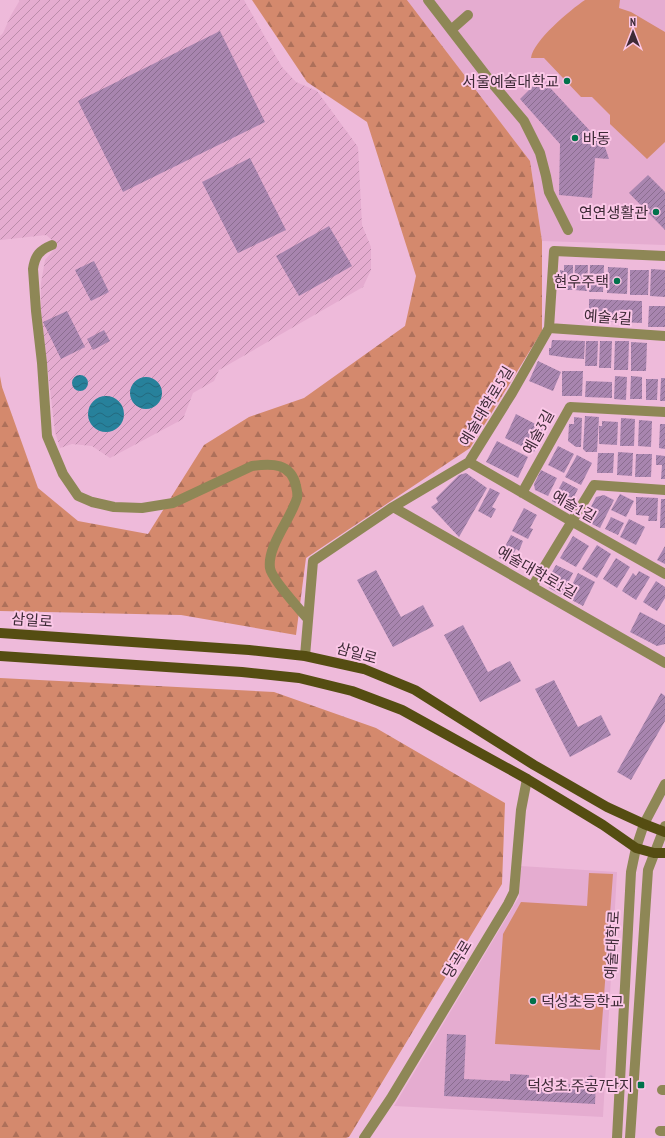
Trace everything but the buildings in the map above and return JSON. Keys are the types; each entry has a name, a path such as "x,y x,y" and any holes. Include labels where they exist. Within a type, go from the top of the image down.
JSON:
{"main road":[{"name":"삼일로","path":"0,633 249,650 314,656 364,669 415,690 541,769 607,807 644,824 664,830"},
{"path":"0,656 242,672 299,678 352,691 402,710 527,779 603,825 636,848 654,853 665,853"}],"street":[{"path":"428,0 492,83 524,121 540,153 549,192 568,230"},
{"path":"451,30 468,16"},
{"path":"52,245 41,250 32,269 42,362 42,385 47,436 70,487 78,496 92,502 114,507 142,508 173,503 252,466 264,464 277,466 288,470 294,477 298,497 270,557 270,570 292,601 308,619"},
{"name":"예술대학로5길","path":"305,656 314,561 394,507 469,462 512,393 549,328 554,251 665,256"},
{"name":"예술4길","path":"549,328 665,336"},
{"name":"예술3길","path":"522,493 570,407 665,412"},
{"name":"예술1길","path":"469,462 665,574"},
{"path":"532,587 594,484 665,490"},
{"name":"예술대학로1길","path":"394,507 665,663"},
{"name":"당곡로","path":"364,1138 395,1091 514,892 521,810 527,779"},
{"name":"예술대학로","path":"617,1138 631,872 636,848 644,824 665,784"},
{"name":"예술대학로","path":"630,1138 648,870 664,830"}],"shaded area":[{"path":"20,0 244,0 282,67 296,82 317,91 358,147 362,225 371,247 371,270 363,287 219,370 214,381 193,393 183,419 110,458 92,446 72,444 60,448 55,432 41,310 41,283 45,260 58,245 46,235 0,239 0,36"},
{"name":"서울예술대학교","path":"407,0 665,0 665,245 542,241 530,161"},
{"name":"덕성초등학교","path":"520,866 617,872 603,1117 394,1106 519,897"}],"green space":[{"path":"252,0 407,0 530,161 542,241 542,331 470,448 306,558 296,635 181,615 0,611 0,376 2,387 38,488 78,521 148,534 204,445 249,417 304,398 405,326 416,276 367,122 307,82"},
{"path":"585,0 620,0 619,8 631,12 665,32 665,142 647,159 610,124 610,115 592,97 581,97 544,58 531,58 538,43 553,26"},
{"path":"0,678 274,692 376,728 505,803 502,884 349,1137 0,1138"},
{"path":"589,873 613,874 600,1050 495,1044 503,934 521,902 587,906"}],"water":[{"path":"77,375 83,375 88,380 86,389 83,391 77,391 72,386 72,380"},
{"path":"143,377 149,377 159,384 162,393 161,399 155,406 149,409 143,409 133,402 130,396 130,390 137,380"},
{"path":"106,396 119,401 124,414 119,427 106,432 93,427 88,414 93,401"}],"place":[{"name":"서울예술대학교","path":"567,81"},
{"name":"바동","path":"575,138"},
{"name":"연연생활관","path":"656,212"},
{"name":"현우주택","path":"617,281"},
{"name":"덕성초등학교","path":"533,1001"},
{"name":"덕성초.주공7단지","path":"641,1085"}]}
